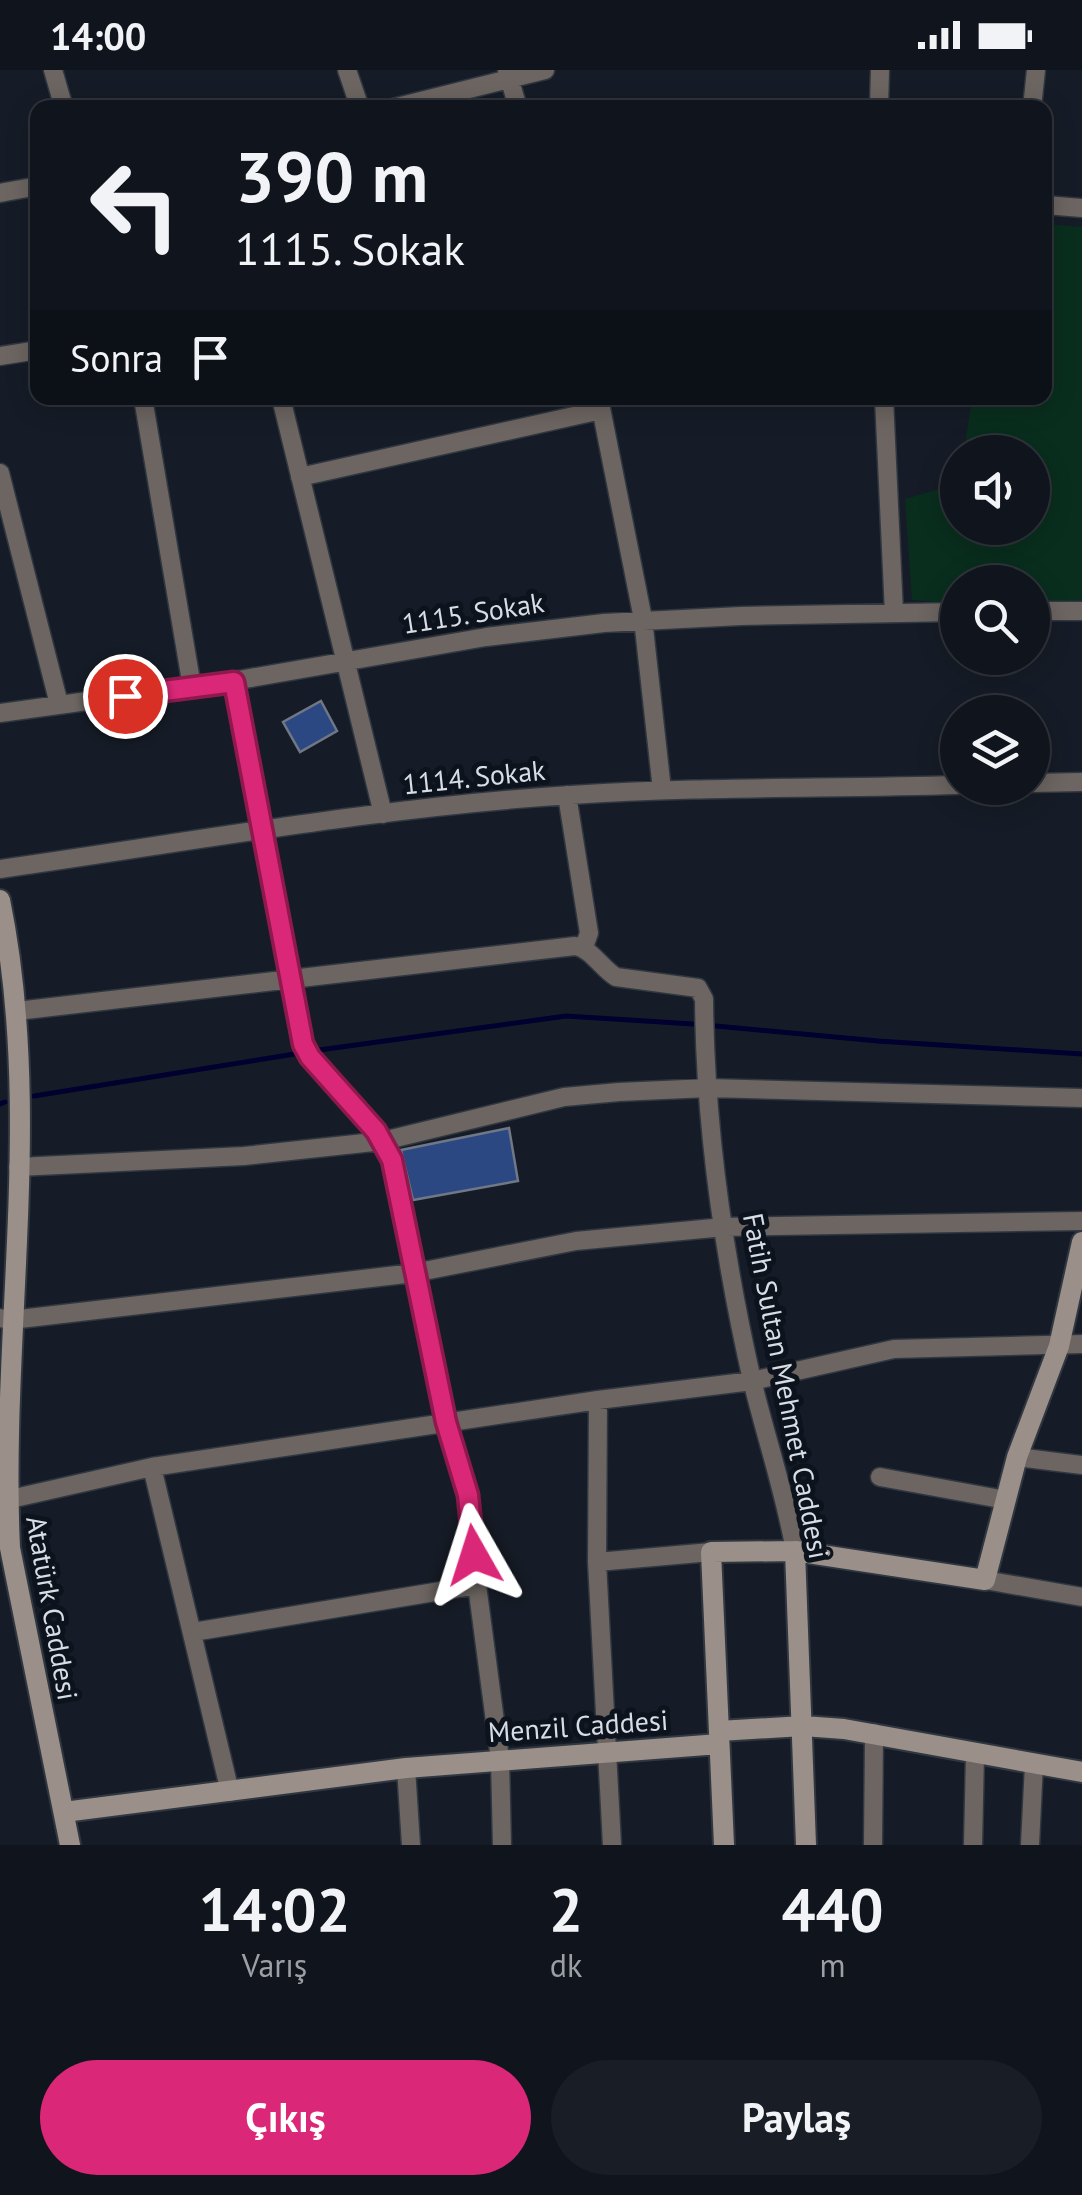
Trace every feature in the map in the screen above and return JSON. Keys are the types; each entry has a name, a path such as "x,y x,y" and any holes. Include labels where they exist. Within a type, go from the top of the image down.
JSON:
{"street":[{"path":"53,70 62,100"},
{"path":"347,70 357,100"},
{"path":"422,100 545,70"},
{"path":"878,100 880,70"},
{"path":"1033,100 1036,70"},
{"path":"508,76 516,100"},
{"path":"0,193 30,187"},
{"path":"1052,206 1082,208"},
{"path":"0,356 30,351"},
{"path":"144,405 192,687"},
{"path":"282,405 383,814"},
{"path":"300,476 596,405"},
{"path":"600,405 643,619 662,790"},
{"path":"884,405 894,613"},
{"path":"0,473 59,704"},
{"path":"1050,611 1082,611"},
{"name":"1115. Sokak","path":"0,713 234,682 486,637 643,619 940,612"},
{"path":"234,682 304,1048 384,1140 392,1160 446,1422 468,1495 500,1759 502,1845"},
{"path":"1050,783 1082,782"},
{"name":"1114. Sokak","path":"0,870 383,814 568,795 940,785"},
{"path":"12,1021 289,977 584,948 589,933 568,795"},
{"name":"Atatürk Caddesi","path":"0,900 12,1021 18,1167 6,1319 6,1500 10,1548 70,1845"},
{"name":"Fatih Sultan Mehmet Caddesi","path":"584,948 616,977 691,985 702,991 704,999 708,1088 724,1226 752,1381 778,1469 795,1552 806,1845"},
{"path":"18,1167 244,1156 384,1140 564,1097 708,1088 1082,1098"},
{"path":"6,1319 414,1272 576,1241 724,1226 1082,1221"},
{"path":"985,1580 1018,1457 1059,1346 1082,1242"},
{"path":"6,1500 152,1466 752,1381 894,1349 1082,1344"},
{"path":"598,1400 597,1562 612,1845"},
{"path":"1018,1457 1082,1465"},
{"path":"152,1466 230,1792"},
{"path":"880,1477 1006,1500"},
{"path":"597,1562 711,1552 795,1552 1082,1597"},
{"path":"711,1552 724,1845"},
{"path":"193,1632 476,1585"},
{"name":"Menzil Caddesi","path":"64,1812 406,1768 606,1752 803,1726 874,1733 1082,1772"},
{"path":"874,1733 874,1845"},
{"path":"972,1845 976,1754"},
{"path":"1030,1845 1034,1764"},
{"path":"406,1768 411,1845"}],"green space":[{"path":"1052,225 1082,227 1082,600 1050,601 1050,565 940,565 940,602 912,600 905,499 940,489 940,545 1050,545 1050,435 967,435 971,405 1052,405"}],"building":[{"path":"321,701 337,731 300,752 283,722"},
{"path":"509,1128 518,1181 413,1200 401,1150"}],"waterway":[{"path":"312,1051 566,1016 693,1024"},
{"path":"716,1026 1082,1054"},
{"path":"34,1096 301,1053"},
{"path":"0,1104 5,1102"}],"route":[{"path":"125,696 234,682 304,1048 384,1140 392,1160 446,1422 468,1495 474,1555"}]}
